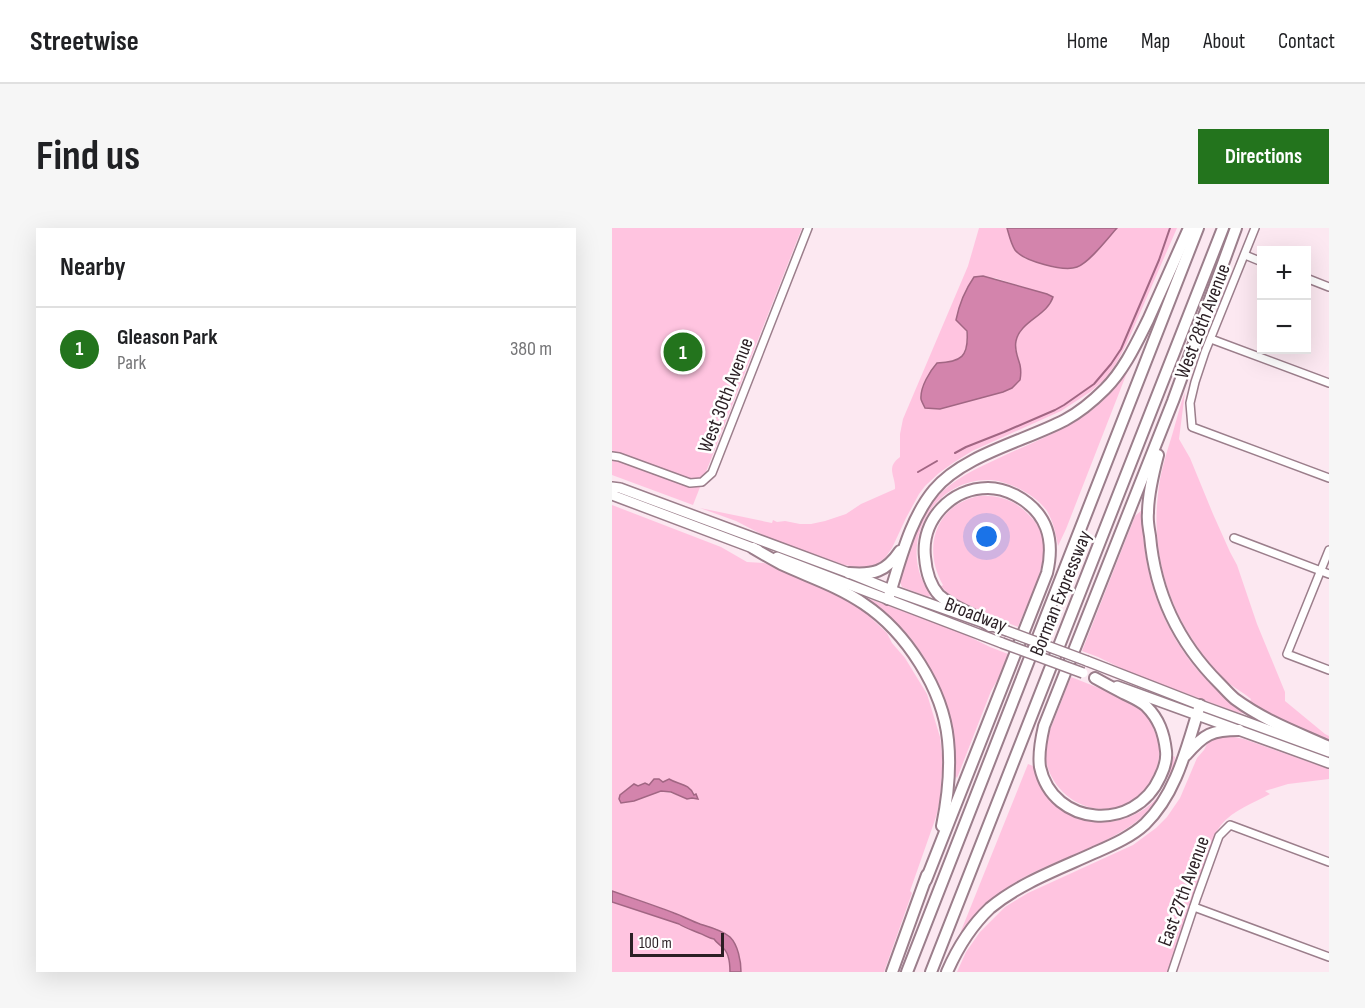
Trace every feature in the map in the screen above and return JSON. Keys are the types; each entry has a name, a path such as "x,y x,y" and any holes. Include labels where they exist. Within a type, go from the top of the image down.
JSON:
{"highway":[{"path":"849,573 863,574 881,570 891,563 934,489 952,473 975,460 1065,420 1106,388 1122,368 1136,344 1189,228"},
{"name":"Borman Expressway","path":"907,972 1198,228"},
{"name":"Borman Expressway","path":"931,972 1223,228"},
{"path":"1095,678 1137,699 1144,705 1162,728 1165,741 1165,764 1156,787 1146,800 1116,815 1100,816 1080,812 1066,805 1054,795 1040,766 1040,747 1044,726 1173,401 1236,228"},
{"path":"1173,401 1152,477 1148,514 1151,553 1168,613 1187,647 1210,675 1233,697 1269,721 1329,747"},
{"path":"892,972 1043,583 1050,557 1050,540 1045,524 1035,509 1007,491 990,488 975,489 960,494 945,504 934,517 926,532 924,550 928,574 938,593 951,605 990,627"},
{"path":"889,595 910,532"},
{"path":"753,548 848,594 871,609 908,646 927,676 941,708 948,738 949,770 947,801 926,880"},
{"path":"947,972 971,928 990,909 1029,882 1126,838 1145,825 1168,795 1198,710"},
{"path":"1182,759 1205,736 1214,731 1239,730"}],"main road":[{"name":"Broadway","path":"612,487 849,573 889,595 1002,643 1095,678 1329,752"},
{"name":"Broadway","path":"612,495 753,548 889,595 1007,631 1087,661 1239,730 1329,763"}],"street":[{"name":"West 30th Avenue","path":"612,456 690,483 702,482 712,473 808,228"},
{"name":"West 28th Avenue","path":"1255,228 1195,382 1190,403 1192,427 1329,478"},
{"path":"1245,255 1257,260"},
{"path":"1311,280 1329,287"},
{"path":"1211,339 1329,383"},
{"path":"1234,538 1329,574"},
{"path":"1329,549 1287,654 1329,670"},
{"name":"East 27th Avenue","path":"1172,972 1219,836 1230,825 1329,862"},
{"path":"1194,907 1329,957"}],"shaded area":[{"path":"612,228 802,228 693,505 612,475"},
{"path":"979,228 1007,228 1010,237 1024,258 1070,269 1085,262 1117,228 1177,228 1127,343 1104,380 1061,411 972,451 939,473 919,494 892,548 877,564 862,568 844,565 769,538 736,521 700,508 772,523 773,520 811,524 846,514 861,504 895,489 892,469 900,457 900,434 903,419 968,266","holes":["974,277 995,278 1053,297 1051,303 1024,326 1016,338 1015,348 1021,368 1003,392 940,409 925,408 937,363 958,360 966,347 966,332 958,310 969,285"]},
{"path":"1007,228 1117,228 1082,265 1063,268 1044,264 1019,254 1012,245"},
{"path":"983,276 1053,297 1050,304 1018,334 1016,353 1020,367 1020,380 1012,388 1003,392 940,409 925,408 921,394 931,370 937,363 958,359 965,352 967,331 956,320 957,314 965,292 974,277"},
{"path":"1128,370 1058,546 1049,515 1034,498 1002,482 991,480 971,482 954,489 939,500 927,515 920,532 917,550 918,569 926,587 934,593 928,597 902,587 900,582 916,532 925,513 937,497 952,484 987,463 1052,434 1084,416 1108,395"},
{"path":"1185,392 1179,439 1190,458 1237,565 1257,624 1285,692 1285,701 1329,736 1329,742 1268,715 1254,705 1252,707 1249,703 1251,699 1225,680 1205,657 1191,637 1169,592 1158,545 1156,520 1158,494 1164,462"},
{"path":"979,496 998,497 1016,504 1030,516 1040,530 1043,542 1041,567 1038,580 1018,627 963,605 953,600 942,587 939,588 943,585 934,557 937,530 943,518 952,508"},
{"path":"612,505 721,547 747,562 764,563 825,587 866,612 887,633 927,694 940,737 942,772 940,801 936,817 884,972 741,972 737,949 733,940 727,935 612,891","holes":["677,782 697,799 687,799 663,792 629,801 628,789 634,784 638,786"]},
{"path":"1142,510 1146,556 1157,600 1166,621 1190,660 1205,678 1229,701 1249,712 1247,714 1131,673 1082,651 1135,516"},
{"path":"867,598 962,633 1008,654 957,778 951,726 934,676 921,653 905,632 887,614 866,600"},
{"path":"1071,677 1127,699 1140,707 1147,717 1150,715 1158,741 1159,754 1153,778 1138,797 1116,808 1091,808 1080,804 1060,789 1048,769 1045,757 1047,736"},
{"path":"1229,736 1244,739 1329,769 1329,779 1288,784 1265,791 1270,794 1238,811 1221,825 1211,845 1168,972 957,972 966,952 980,932 1005,907 1028,893 1133,845 1156,828 1180,798 1197,758 1208,742"},
{"path":"1173,756 1175,757 1170,780 1157,802 1139,820 1094,846 1022,878 990,900 963,932 961,931 1028,764 1033,766 1053,802 1065,812 1094,822 1110,822 1139,812 1152,803 1166,783"},
{"path":"654,779 663,782 669,779 683,785 689,788 694,795 696,794 698,799 687,799 671,792 661,791 634,801 621,803 620,795 634,784 649,785"},
{"path":"612,891 727,935 733,940 737,949 741,972 730,972 726,952 714,939 679,924 612,902"},
{"path":"612,902 679,924 714,939 726,951 730,972 612,972"}],"waterway":[{"path":"955,453 1055,410 1094,384 1121,349 1159,260 1170,228"},
{"path":"918,472 937,461"}],"place":[{"name":"Gleason Park","path":"683,352"}]}
